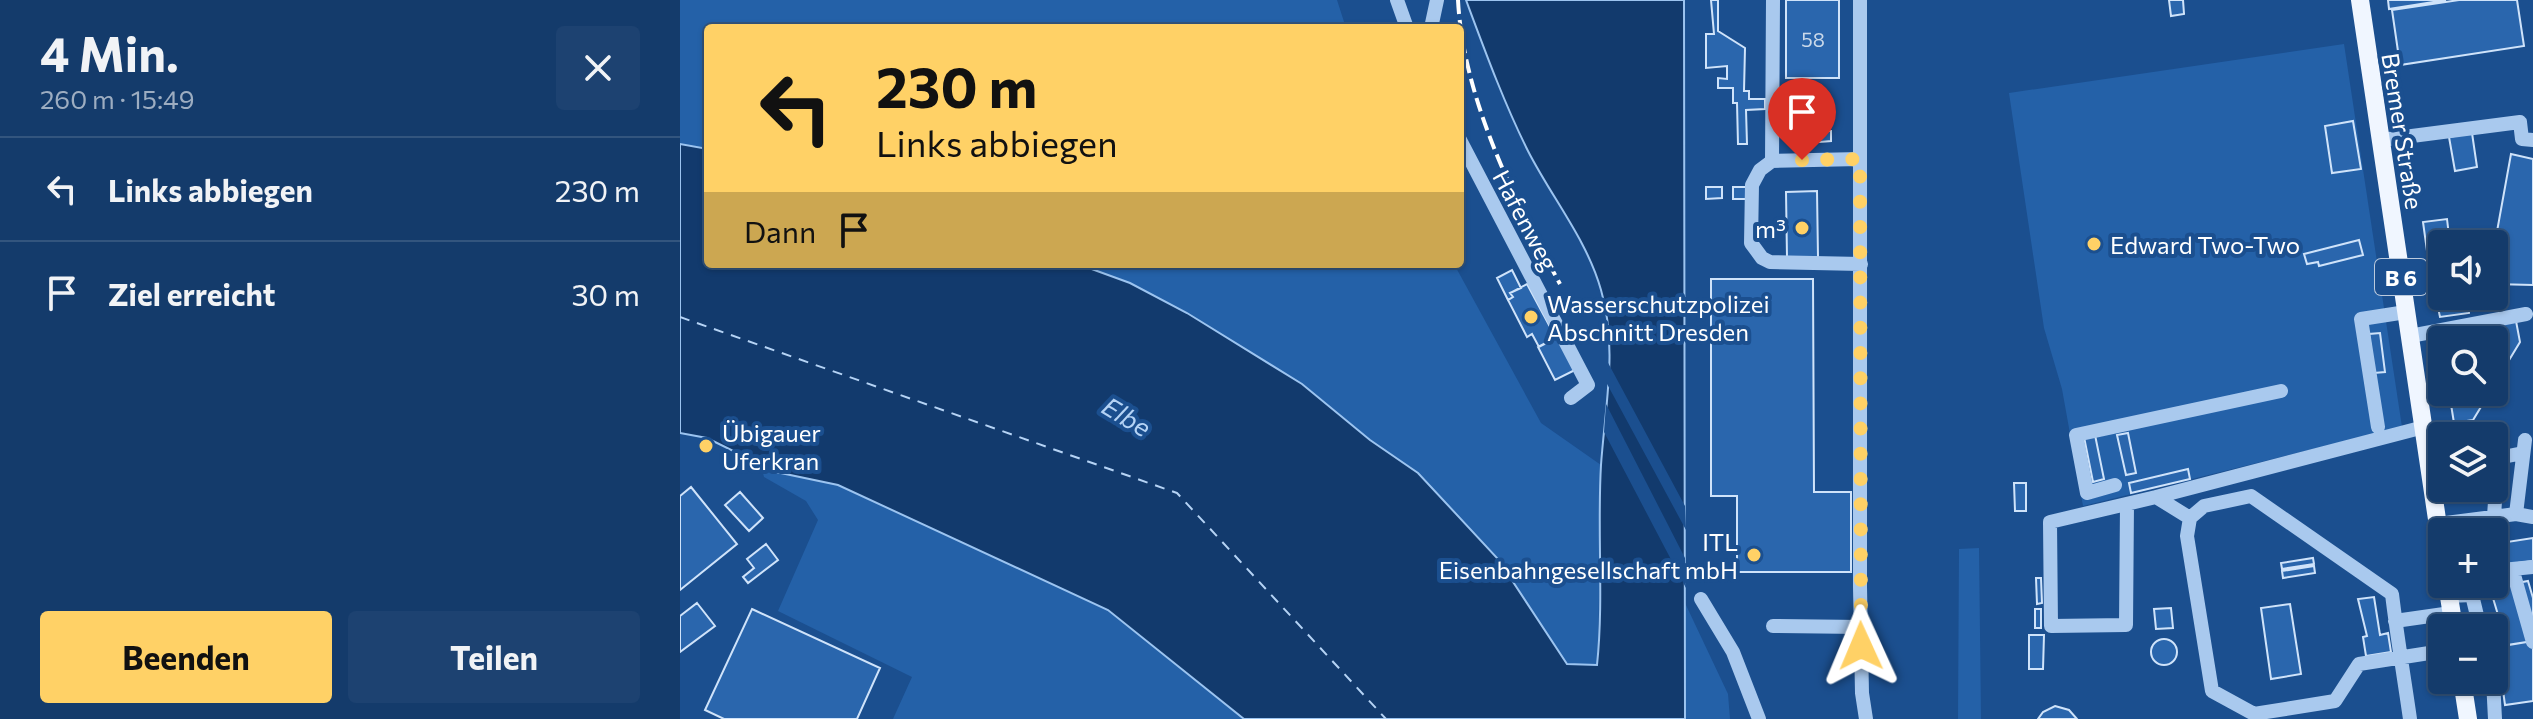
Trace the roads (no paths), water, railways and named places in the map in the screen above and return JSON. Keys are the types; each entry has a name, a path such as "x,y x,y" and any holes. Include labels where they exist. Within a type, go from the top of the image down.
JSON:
{"main road":[{"name":"Bremer Straße","path":"2360,0 2437,518"},
{"path":"2464,694 2468,719"}],"street":[{"path":"1397,0 1406,24"},
{"path":"1432,24 1437,0"},
{"path":"1772,161 1773,0"},
{"path":"1860,0 1861,627 1862,700 1866,719"},
{"path":"2381,140 2520,122 2522,139 2533,140"},
{"name":"Hafenweg","path":"1464,148 1588,385 1571,398"},
{"path":"1860,159 1772,161 1760,170 1752,185 1751,243 1762,258 1778,264 1861,264"},
{"path":"2378,427 2361,319 2406,312"},
{"path":"2410,336 2526,314"},
{"path":"2115,485 2087,493 2076,435 2281,391"},
{"path":"2127,504 2126,625 2051,626 2050,522 2424,427"},
{"path":"2494,516 2498,458 2524,446 2516,514"},
{"path":"2410,719 2401,658 2395,621 2392,594 2251,496 2204,506 2190,518 2187,536 2212,691 2254,714 2335,701 2359,664 2401,658 2428,653"},
{"path":"2156,497 2190,518"},
{"path":"2480,518 2516,514 2533,517"},
{"path":"2508,571 2533,567"},
{"path":"2508,575 2514,575 2533,642"},
{"path":"2395,621 2450,598"},
{"path":"1701,599 1733,652 1759,719"},
{"path":"1773,626 1861,627"},
{"path":"2494,694 2495,719"}],"water":[{"name":"Elbe","path":"1466,0 1684,0 1685,719 1244,719 1108,610 838,485 776,472 707,438 680,433 680,144 704,148 704,268 1089,268 1130,283 1187,313 1302,384 1370,440 1418,473 1498,559 1567,664 1597,665 1601,465 1610,355 1606,312 1587,254 1537,168 1495,77"}],"railway":[{"path":"1458,0 1461,24"},
{"path":"1464,46 1480,110 1494,147 1525,218 1560,284"}],"place":[{"name":"m³","path":"1802,228"},
{"name":"Edward Two-Two","path":"2094,244"},
{"name":"Wasserschutzpolizei Abschnitt Dresden","path":"1531,317"},
{"name":"Übigauer Uferkran","path":"706,446"},
{"name":"ITL Eisenbahngesellschaft mbH","path":"1754,555"}]}
